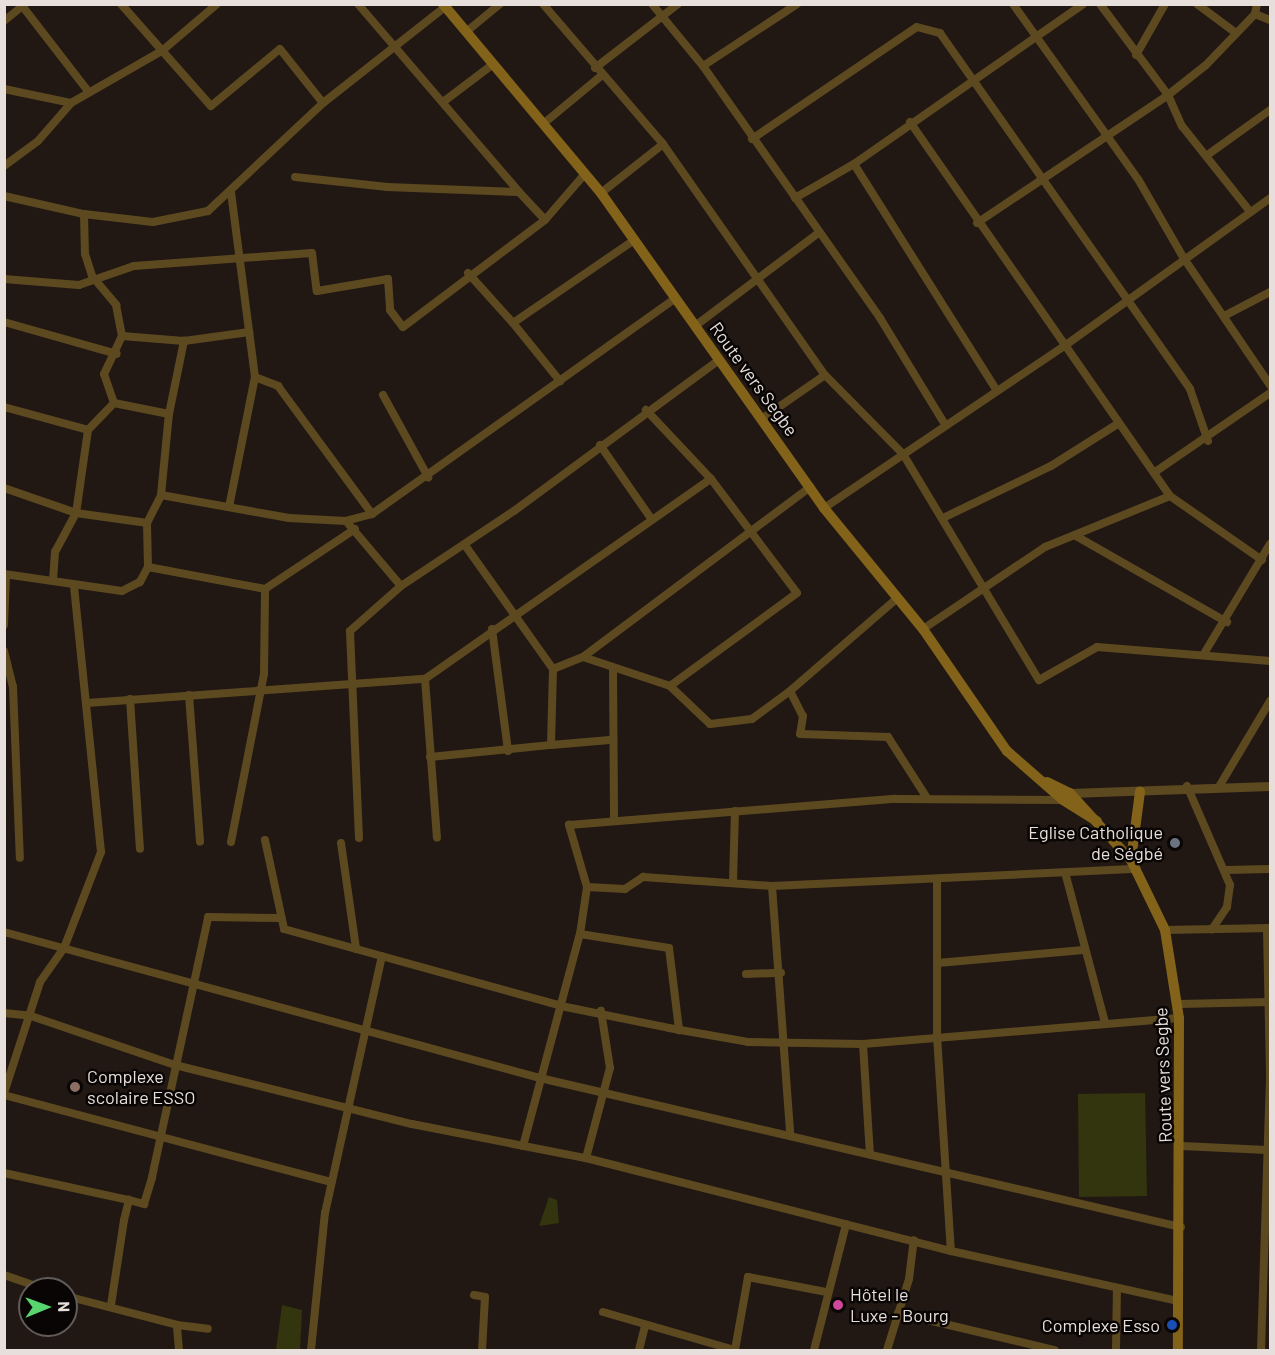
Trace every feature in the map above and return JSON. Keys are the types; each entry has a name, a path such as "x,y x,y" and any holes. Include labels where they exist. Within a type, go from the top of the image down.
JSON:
{"main road":[{"name":"Route vers Segbe","path":"444,6 601,193 674,299 763,418 824,508 896,600 923,630 970,704 1007,751 1034,775 1066,796 1097,821 1134,865 1165,930 1178,1004 1182,1146 1178,1350"},
{"path":"1134,865 1140,792"}],"street":[{"path":"121,4 211,106 280,49 323,103"},
{"path":"4,166 38,141 71,103 88,91 163,50 217,4"},
{"path":"358,4 545,220"},
{"path":"466,32 501,4"},
{"path":"543,4 601,76 663,144 825,375 903,454 984,584 1039,680 1097,647 1175,657 1204,652 1270,661"},
{"path":"652,4 703,66 795,198 817,234 880,318 944,423"},
{"path":"595,68 678,4"},
{"path":"703,66 796,4"},
{"path":"1013,4 1109,136 1183,257 1226,315 1270,385"},
{"path":"795,198 854,164 910,122 1083,4"},
{"path":"1100,4 1168,95 1182,126 1248,209"},
{"path":"1136,55 1165,4"},
{"path":"1197,4 1236,33"},
{"path":"977,223 1168,95 1255,14 1257,4"},
{"path":"4,21 24,6 88,91"},
{"path":"4,196 84,213 153,222 183,218 208,211 323,103 397,48 444,6"},
{"path":"1255,14 1270,20"},
{"path":"752,139 917,27 940,33 976,77 1123,299 1190,389 1208,441"},
{"path":"443,102 492,65"},
{"path":"543,123 601,76"},
{"path":"4,90 71,103"},
{"path":"1206,156 1270,110"},
{"path":"910,122 1063,347 1155,472 1170,496 1262,560"},
{"path":"601,193 663,144"},
{"path":"854,164 995,388"},
{"path":"4,279 79,285 93,276 134,266 312,253 317,291 388,279 390,310 402,327 468,273 545,220 584,175"},
{"path":"295,177 519,192"},
{"path":"229,507 255,377 231,191"},
{"path":"824,508 995,388 1063,347 1123,299 1248,209 1270,198"},
{"path":"84,213 85,254 93,276 116,305 122,336 117,354 104,374 114,403"},
{"path":"695,326 817,234"},
{"path":"513,323 634,240"},
{"path":"468,273 513,323 560,381"},
{"path":"1226,315 1270,291"},
{"path":"161,495 229,507 346,521 372,514 428,477 674,299"},
{"path":"4,322 117,354"},
{"path":"122,336 184,340 249,332"},
{"path":"4,625 5,574 53,579 122,591 140,582 148,567 147,523 161,495 168,414 184,340"},
{"path":"358,838 350,631 401,586 465,545 646,410 719,360"},
{"path":"763,418 825,375"},
{"path":"255,377 278,386 372,514"},
{"path":"1155,472 1208,441 1270,393"},
{"path":"383,395 428,477"},
{"path":"114,403 168,414"},
{"path":"53,579 55,552 76,513 88,430 114,403"},
{"path":"4,407 88,430"},
{"path":"646,410 711,478 797,593 670,686"},
{"path":"943,518 1051,466 1119,423"},
{"path":"600,445 650,516"},
{"path":"87,703 352,680 424,679 650,516 711,478"},
{"path":"553,669 583,657 810,487"},
{"path":"4,488 76,513 147,523"},
{"path":"923,630 984,584 1045,547 1170,496"},
{"path":"346,521 401,586"},
{"path":"148,567 265,589 355,529"},
{"path":"1076,536 1227,622"},
{"path":"1204,652 1227,622 1270,544"},
{"path":"465,545 512,615 553,669 551,745"},
{"path":"74,584 101,852 64,948 40,982 31,1016 4,1094 161,1138 332,1182"},
{"path":"231,842 260,687 265,589"},
{"path":"583,657 613,669 670,686 710,724 752,719 790,691 824,656 896,600"},
{"path":"492,629 508,751"},
{"path":"4,651 13,687 20,858"},
{"path":"613,669 610,740 614,820"},
{"path":"424,679 437,838"},
{"path":"790,691 803,716 800,734 888,736 927,798"},
{"path":"189,695 200,842"},
{"path":"130,699 140,849"},
{"path":"1220,784 1270,702"},
{"path":"430,757 455,751 508,751 610,740"},
{"path":"523,1146 580,934 587,887 569,825 927,798 1066,796 1220,784 1270,786"},
{"path":"1187,786 1226,870 1230,896 1212,928"},
{"path":"734,882 735,811"},
{"path":"265,840 278,918 284,929 561,1006 602,1011 679,1030 785,1045 863,1044 937,1036 1179,1018"},
{"path":"341,843 356,949"},
{"path":"587,887 625,889 643,877 772,886 1066,876 1134,865"},
{"path":"1226,870 1270,869"},
{"path":"1066,876 1083,950 1105,1023"},
{"path":"937,880 937,1036 944,1176 951,1251"},
{"path":"772,886 781,973 790,1133"},
{"path":"4,1173 144,1204 161,1138 208,917 278,918"},
{"path":"1165,930 1269,928 1270,1073 1267,1150 1269,1299 1261,1350"},
{"path":"4,932 540,1078 608,1091 790,1133 944,1176 1181,1227"},
{"path":"580,934 669,948 679,1030"},
{"path":"938,963 1083,950"},
{"path":"311,1350 332,1182 382,956"},
{"path":"746,975 781,973"},
{"path":"1178,1004 1270,1002"},
{"path":"586,1158 608,1091 610,1049 602,1011"},
{"path":"4,1013 31,1016 176,1065 349,1107 586,1158 951,1251 1179,1301"},
{"path":"863,1044 870,1154"},
{"path":"1182,1146 1267,1150"},
{"path":"111,1305 129,1200"},
{"path":"814,1350 826,1292 846,1224"},
{"path":"887,1350 898,1313 914,1240"},
{"path":"603,1312 645,1326 735,1350 748,1277 826,1292"},
{"path":"1116,1350 1117,1289"},
{"path":"474,1294 485,1297 482,1350"},
{"path":"78,1298 111,1305 177,1325 208,1329"},
{"path":"898,1313 1055,1350"},
{"path":"177,1325 178,1350"},
{"path":"639,1350 645,1326"}],"green space":[{"path":"1145,1093 1147,1196 1079,1197 1078,1094"},
{"path":"549,1197 557,1200 559,1223 539,1226"},
{"path":"282,1305 302,1310 300,1350 276,1350"}],"place":[{"name":"Eglise Catholique de Ségbé","path":"1175,843"},
{"name":"Complexe scolaire ESSO","path":"75,1087"},
{"name":"Hôtel le Luxe - Bourg","path":"838,1305"},
{"name":"Complexe Esso","path":"1172,1325"}]}
